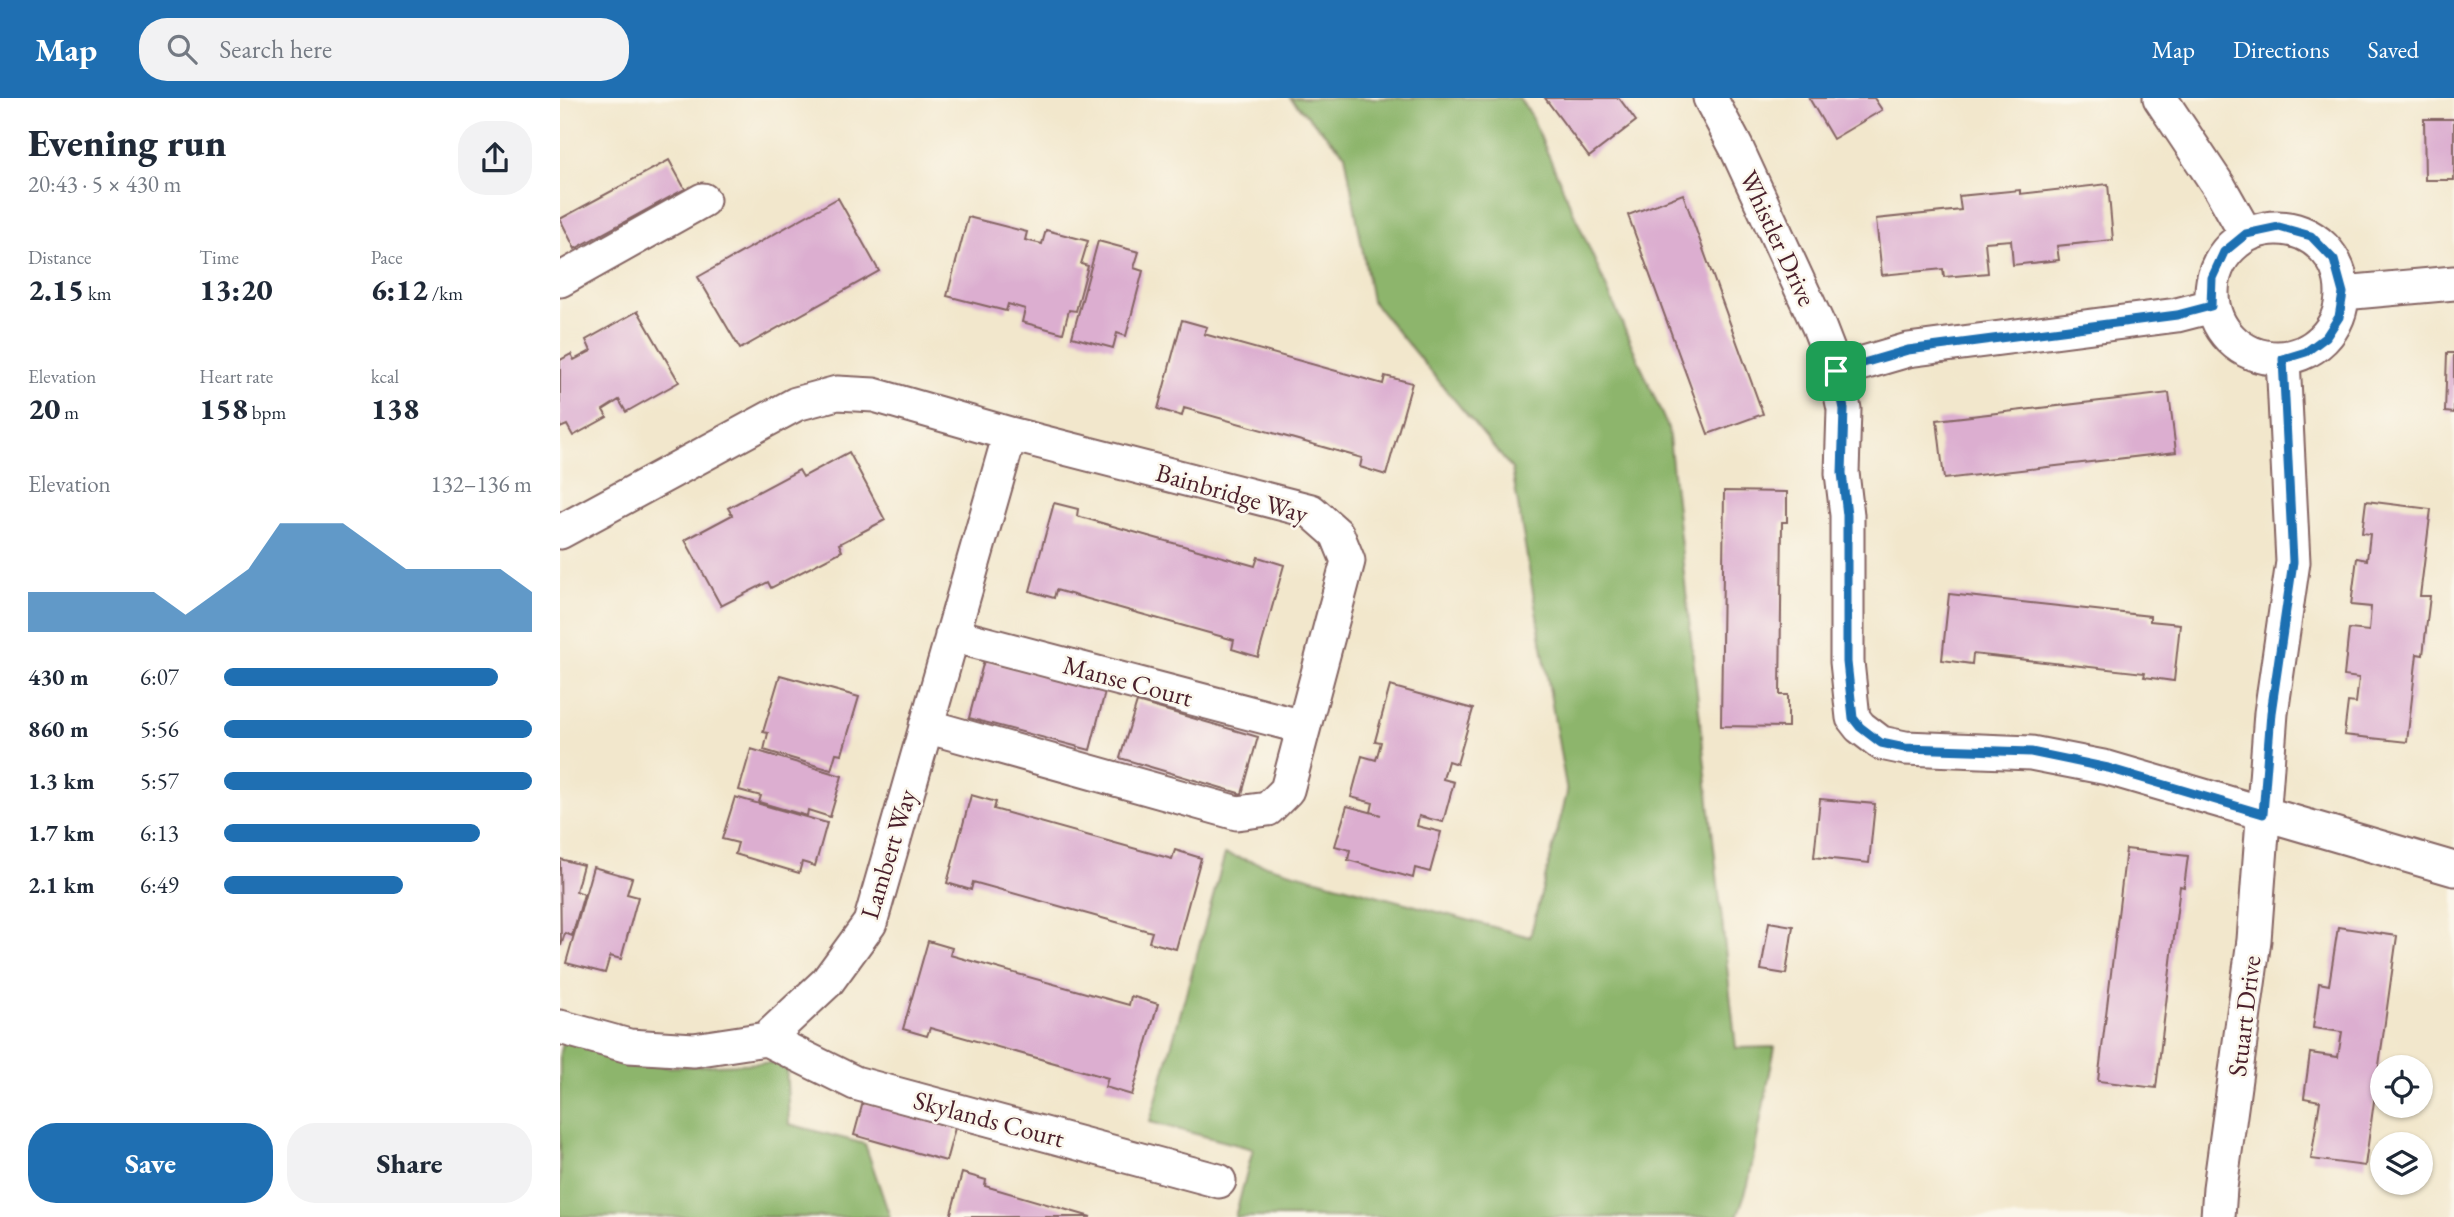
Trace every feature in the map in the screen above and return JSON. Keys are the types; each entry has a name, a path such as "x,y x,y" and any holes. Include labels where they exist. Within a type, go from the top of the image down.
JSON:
{"street":[{"name":"Whistler Drive","path":"1710,98 1736,147 1819,327 1836,371 1844,409 1842,473 1847,515 1847,662 1853,718 1860,727 1881,743 1905,748 2031,752 2108,768 2454,869"},
{"path":"2160,98 2220,188 2246,234"},
{"path":"560,281 703,200"},
{"path":"2279,227 2311,236 2334,260 2343,293 2339,317 2326,337 2306,352 2283,359 2251,354 2225,335 2211,306 2212,278 2224,252 2246,234 2279,227"},
{"path":"2343,293 2454,283"},
{"path":"1836,371 1908,350 2177,315 2211,306"},
{"name":"Stuart Drive","path":"2218,1217 2254,940 2271,713 2293,562 2283,359"},
{"name":"Bainbridge Way","path":"560,532 796,404 836,393 874,395 1010,434 1311,510 1338,534 1348,561 1287,790 1268,809 1237,813 926,726"},
{"name":"Lambert Way","path":"766,1039 827,982 870,923 1010,434"},
{"name":"Manse Court","path":"952,635 1303,727"},
{"path":"560,1027 629,1046 694,1050 766,1039"},
{"name":"Skylands Court","path":"766,1039 855,1083 1219,1181"}],"green space":[{"path":"1290,98 1519,98 1530,113 1668,428 1736,1048 1775,1047 1748,1185 1737,1217 1235,1217 1253,1149 1150,1122 1225,854 1530,937 1567,793 1512,469 1372,301 1345,154"},
{"path":"563,1040 667,1067 786,1062 789,1124 865,1144 890,1217 560,1217 560,1052"}],"building":[{"path":"1545,98 1619,98 1636,121 1589,157"},
{"path":"1809,98 1874,98 1882,110 1833,139"},
{"path":"2424,119 2454,119 2454,180 2425,180"},
{"path":"669,160 685,189 575,249 560,219"},
{"path":"2108,184 2113,240 2057,246 2059,260 2013,265 2011,240 1985,242 1988,273 1944,277 1943,269 1882,275 1876,219 1961,210 1959,196 2020,190 2020,194"},
{"path":"1683,194 1763,414 1708,434 1628,215"},
{"path":"838,198 879,271 740,349 698,277"},
{"path":"968,217 1027,232 1025,240 1042,244 1046,230 1088,241 1081,264 1088,266 1076,311 1069,310 1063,333 1022,322 1025,309 1008,304 1006,311 947,296"},
{"path":"1098,241 1139,252 1134,268 1143,271 1126,336 1117,333 1113,348 1072,337"},
{"path":"638,311 679,382 626,412 619,400 603,410 607,417 573,436 567,425 560,428 560,360 571,354 574,360 591,351 586,340"},
{"path":"1182,320 1207,327 1204,334 1383,384 1385,376 1412,383 1386,475 1360,467 1362,458 1184,408 1182,416 1158,409"},
{"path":"2447,353 2454,353 2454,413 2445,412"},
{"path":"2169,393 2176,452 1944,479 1937,420"},
{"path":"849,452 885,520 839,544 842,551 771,588 768,582 721,606 685,540 732,515 728,508 799,470 803,477"},
{"path":"1724,491 1787,492 1787,522 1782,522 1780,695 1788,695 1788,727 1721,726"},
{"path":"2366,501 2431,509 2420,596 2430,596 2423,655 2417,654 2407,742 2344,735 2348,702 2356,703 2359,678 2344,676 2349,629 2369,631 2371,607 2351,605 2357,558 2367,560 2370,534 2362,533"},
{"path":"1054,503 1078,509 1077,516 1255,566 1258,557 1284,565 1258,657 1232,649 1234,640 1056,590 1054,598 1030,591"},
{"path":"1949,594 2150,616 2150,621 2180,624 2174,681 2144,677 2145,673 1973,654 1972,664 1942,660"},
{"path":"984,660 1105,692 1090,750 969,718"},
{"path":"780,675 859,697 842,754 836,753 831,770 764,750 768,733 763,732"},
{"path":"1390,686 1473,709 1457,764 1448,761 1443,779 1454,782 1443,822 1419,816 1417,826 1441,832 1430,872 1415,868 1413,878 1348,860 1350,850 1335,846 1347,806 1381,815 1371,812 1373,803 1351,797 1362,756 1376,760 1381,742 1375,741"},
{"path":"1137,702 1258,737 1242,794 1120,758"},
{"path":"751,749 842,776 830,817 808,810 807,816 759,802 761,796 739,790"},
{"path":"971,795 996,802 994,809 1172,859 1175,850 1201,858 1176,949 1149,942 1152,932 973,882 971,890 947,883"},
{"path":"735,797 827,823 815,866 802,862 799,873 735,854 738,843 722,839"},
{"path":"1820,799 1875,804 1869,863 1814,857"},
{"path":"2126,849 2188,856 2184,887 2180,886 2156,1088 2098,1081"},
{"path":"560,859 583,865 576,891 584,894 572,936 565,933 561,946"},
{"path":"593,867 632,878 627,894 638,897 621,959 610,956 605,973 566,963"},
{"path":"1769,922 1793,926 1786,974 1761,970"},
{"path":"2338,927 2397,936 2380,1055 2370,1055 2372,1118 2365,1166 2311,1159 2320,1101 2304,1098 2310,1053 2338,1057 2342,1032 2313,1028 2319,983 2329,985"},
{"path":"928,941 952,948 950,955 1129,1005 1131,996 1158,1004 1132,1095 1105,1087 1108,1078 930,1028 927,1036 903,1029"},
{"path":"863,1102 955,1128 946,1161 854,1135"},
{"path":"962,1173 986,1180 985,1186 1091,1217 950,1217"}],"route":[{"path":"2279,227 2311,236 2334,260 2343,293 2339,317 2326,337 2306,352 2283,359 2293,562 2271,713 2263,814 2108,768 2031,752 1905,748 1881,743 1860,727 1853,718 1847,662 1847,515 1842,473 1844,409 1836,371 1908,350 2177,315 2211,306 2212,278 2224,252 2246,234 2279,227"}]}
